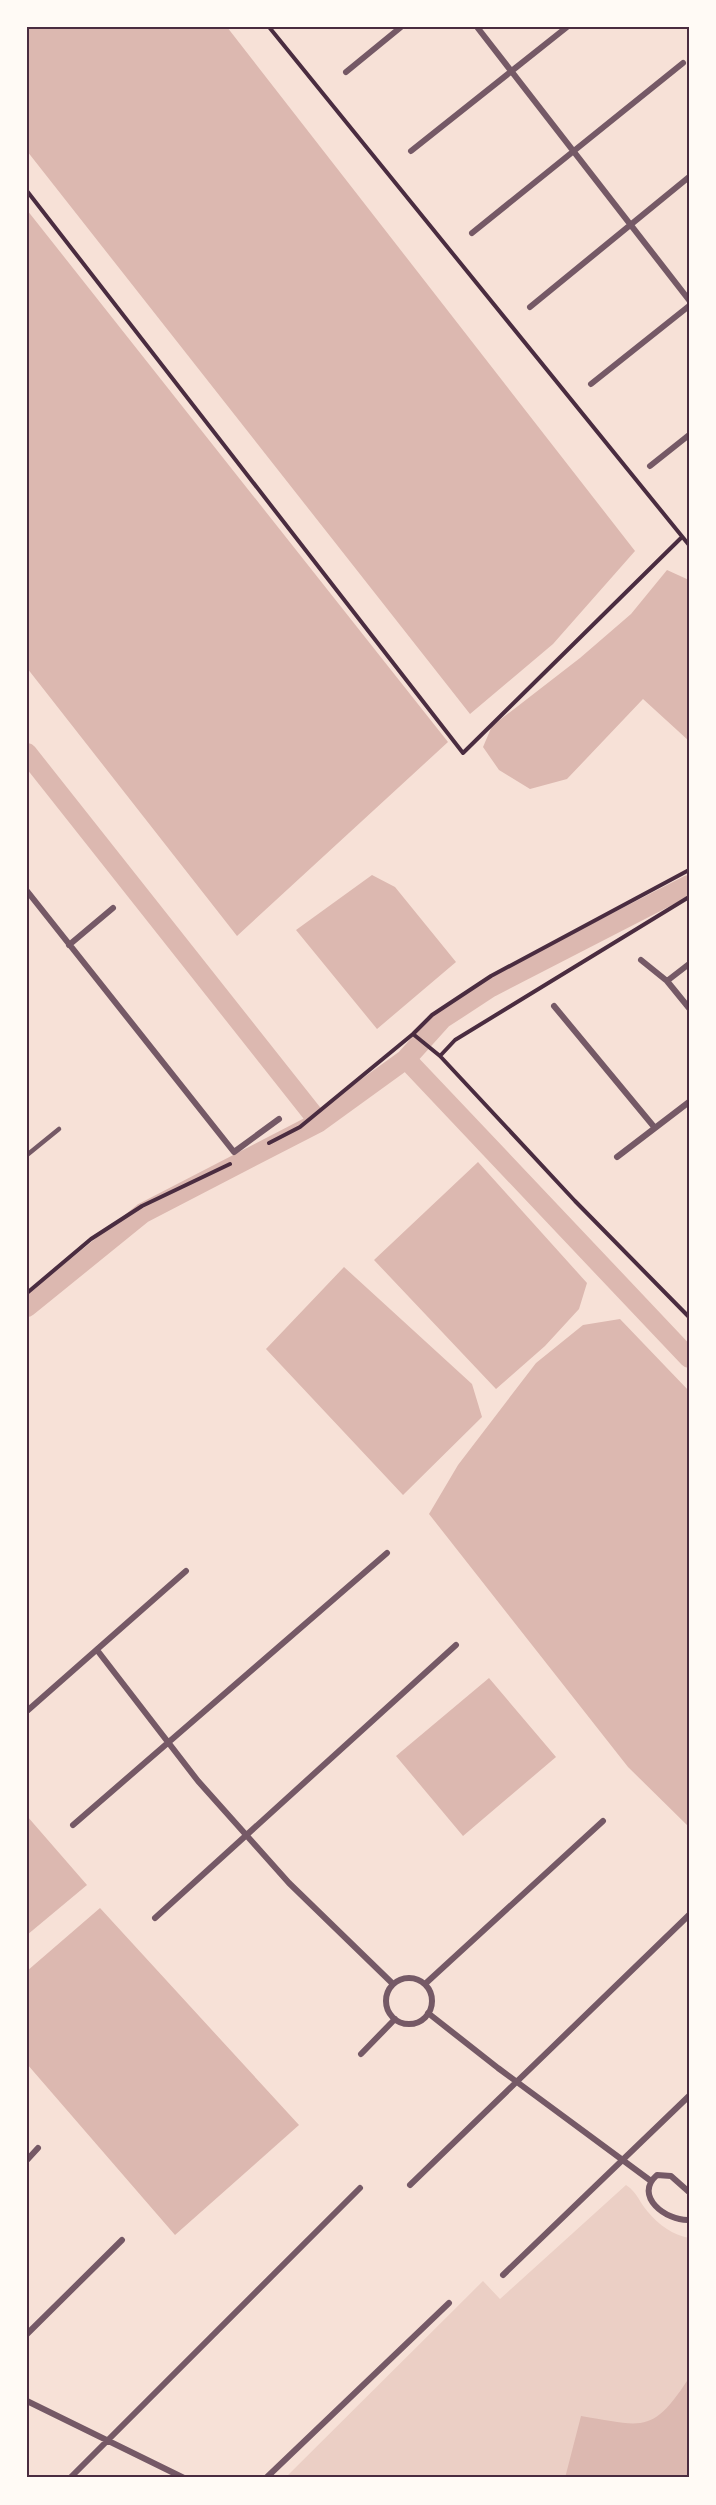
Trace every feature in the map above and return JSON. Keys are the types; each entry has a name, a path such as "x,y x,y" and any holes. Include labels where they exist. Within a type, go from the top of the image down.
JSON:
{"street":[{"path":"346,72 401,27"},
{"path":"477,27 689,300"},
{"path":"411,151 567,27"},
{"path":"472,233 683,63"},
{"path":"530,307 689,177"},
{"path":"591,384 689,306"},
{"path":"650,466 689,435"},
{"path":"27,891 234,1152 279,1119"},
{"path":"69,945 113,908"},
{"path":"641,960 667,981 689,1008"},
{"path":"667,981 689,964"},
{"path":"554,1006 655,1128"},
{"path":"616,1157 689,1102"},
{"path":"73,1825 387,1553"},
{"path":"27,1712 186,1571"},
{"path":"155,1918 456,1645"},
{"path":"97,1650 198,1781 289,1883 393,1984"},
{"path":"425,1984 603,1821"},
{"path":"410,2185 689,1915"},
{"path":"403,1978 411,1978 425,1984 432,1998 428,2013 417,2022 409,2024 395,2019 387,2008 386,2001 393,1984 403,1978"},
{"path":"428,2013 516,2082 651,2181"},
{"path":"361,2054 395,2019"},
{"path":"503,2275 689,2096"},
{"path":"27,2160 38,2148"},
{"path":"689,2193 671,2176 657,2175 649,2187 651,2202 663,2214 678,2220 689,2220"},
{"path":"70,2478 360,2188"},
{"path":"27,2334 122,2240"},
{"path":"266,2478 449,2303"},
{"path":"27,2401 184,2478"}],"lane":[{"path":"27,1155 59,1129"}],"path":[{"path":"269,27 689,545"},
{"path":"27,191 463,753 682,537"},
{"path":"258,1149 300,1127 413,1034 432,1015 491,976 689,870"},
{"path":"440,1056 456,1040 689,897"},
{"path":"413,1034 440,1056 575,1201 689,1317"},
{"path":"27,1293 91,1239 142,1206 237,1160"}],"shaded area":[{"path":"27,27 227,27 635,551 553,644 470,714 27,151"},
{"path":"27,210 448,742 237,936 27,668"},
{"path":"667,570 689,580 689,741 643,699 567,779 530,789 499,770 483,747 492,726 580,658 631,614"},
{"path":"372,875 395,887 456,962 377,1029 296,930"},
{"path":"478,1162 587,1283 579,1309 545,1346 496,1389 374,1260"},
{"path":"344,1267 472,1384 482,1417 403,1495 266,1349"},
{"path":"620,1319 689,1391 689,1827 628,1767 429,1514 458,1465 536,1363 583,1325"},
{"path":"489,1678 556,1757 463,1836 396,1756"},
{"path":"27,1816 87,1885 27,1935"},
{"path":"100,1908 299,2125 175,2235 27,2064 27,1971"},
{"path":"626,2185 657,2221 672,2232 689,2238 689,2478 285,2478 483,2281 500,2299"},
{"path":"689,2378 689,2478 565,2478 581,2416 619,2422 644,2422 655,2418 665,2409"}],"waterway":[{"path":"27,753 319,1122"},
{"path":"27,1307 143,1213 319,1122 406,1059 442,1019 491,987 689,885"},
{"path":"406,1059 689,1358"}]}
